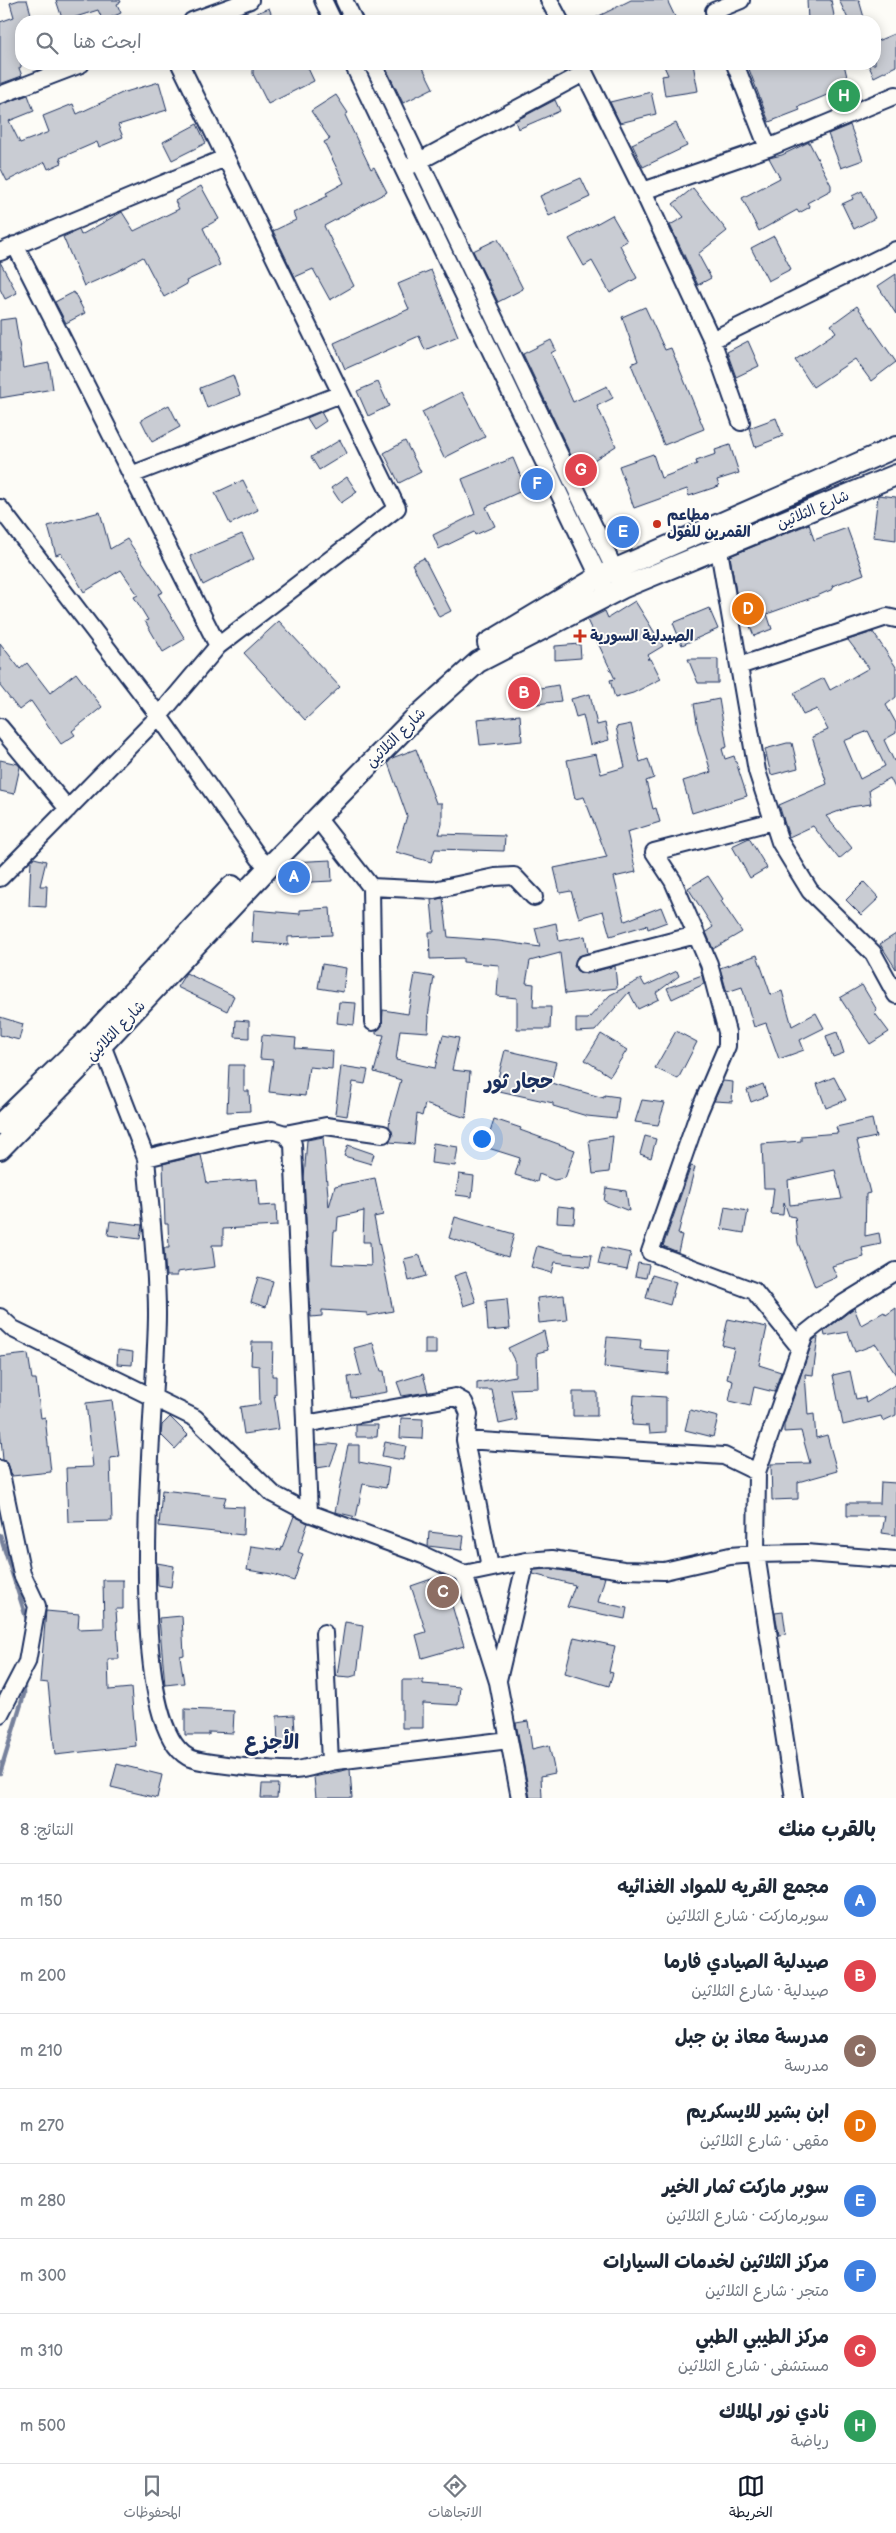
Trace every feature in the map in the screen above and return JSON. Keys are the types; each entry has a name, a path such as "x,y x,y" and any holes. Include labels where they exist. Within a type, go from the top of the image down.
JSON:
{"main road":[{"name":"شارع الثلاثين","path":"0,1149 102,1046 264,863 401,714 469,654 608,573 896,447"},
{"name":"شارع الثلاثين","path":"0,1124 264,863 317,818 413,720 478,662 615,592 896,475"}],"street":[{"path":"209,15 250,0"},
{"path":"322,0 330,15"},
{"path":"344,0 351,15"},
{"path":"549,0 557,15"},
{"path":"714,11 741,0"},
{"path":"0,95 65,70"},
{"path":"0,878 158,716 218,646 397,508 183,70"},
{"path":"356,70 403,170 608,573"},
{"path":"376,70 608,573 615,592"},
{"path":"403,170 579,70"},
{"path":"583,70 643,191 712,340 741,422"},
{"path":"737,70 768,148"},
{"path":"643,191 768,148 896,95"},
{"path":"218,646 132,475 8,249 226,158"},
{"path":"712,340 896,250"},
{"path":"132,475 341,394"},
{"path":"2,515 158,716 264,863"},
{"path":"719,550 757,772 780,842 810,891 872,953 896,995"},
{"path":"739,666 887,617 896,619"},
{"path":"0,727 68,809"},
{"path":"317,818 371,887 374,1022"},
{"path":"774,821 654,852 673,881 709,964 727,1032 727,1046 699,1112 650,1252 754,1291 800,1348"},
{"path":"371,887 434,890 496,877 514,876 534,897"},
{"path":"584,964 696,935"},
{"path":"102,1046 146,1158 157,1311 155,1396 148,1456 147,1609 157,1702 168,1736 189,1758 212,1763 294,1770 330,1762 509,1740"},
{"path":"146,1158 233,1137 272,1130 285,1134 326,1126 383,1134"},
{"path":"285,1134 293,1144 309,1513"},
{"path":"794,1798 756,1554 757,1472 805,1334 844,1303 896,1271"},
{"path":"0,1317 13,1328 155,1396 195,1418 273,1494 309,1513 422,1555 464,1574 490,1567 552,1559 623,1570 664,1570 730,1556 756,1554 806,1553 896,1560"},
{"path":"305,1424 455,1397 464,1402 469,1414 465,1440 490,1567"},
{"path":"465,1440 724,1456 757,1472"},
{"path":"0,1469 22,1574 37,1606 27,1662 0,1713"},
{"path":"498,1682 526,1561"},
{"path":"464,1574 498,1682 520,1798"},
{"path":"324,1632 330,1762"},
{"path":"0,1704 0,1713"}],"building":[{"path":"27,0 31,15 15,15 15,70 20,70 22,76 0,84 0,22 14,17 10,3"},
{"path":"56,0 120,0 121,2 117,4 121,13 116,15 100,15 98,10 82,15 61,15"},
{"path":"631,0 667,0 674,15 601,15"},
{"path":"807,0 831,0 834,15 808,15"},
{"path":"839,0 859,0 863,15 846,15"},
{"path":"269,8 272,15 252,15"},
{"path":"896,33 896,66 874,77 871,70 881,70 881,39"},
{"path":"253,70 309,70 314,81 268,104 253,74"},
{"path":"387,70 424,70 433,88 403,103"},
{"path":"666,70 694,70 698,91 665,96 662,76 668,75"},
{"path":"749,70 845,70 850,90 827,95 798,107 800,110 769,122"},
{"path":"159,82 167,110 118,125 123,137 99,147 97,142 60,158 62,163 48,169 45,162 7,181 0,167 0,105 28,95 34,111 9,121 20,143 49,132 43,116 73,104 77,114 122,93"},
{"path":"651,92 656,114 620,123 610,102"},
{"path":"336,95 348,113 345,115 371,169 374,167 387,192 324,226 354,286 330,300 313,269 295,277 273,231 296,220 293,213 328,196 326,193 344,183 324,142 330,139 311,111"},
{"path":"555,100 560,111 518,129 515,121"},
{"path":"676,123 687,146 643,167 632,144"},
{"path":"197,124 206,143 172,160 163,142"},
{"path":"850,125 863,160 841,168 828,134"},
{"path":"809,142 831,185 831,190 807,203 810,207 799,213 797,210 759,231 742,198 780,178 769,158 782,155"},
{"path":"581,178 590,197 549,216 540,196"},
{"path":"201,186 219,219 203,228 220,265 186,281 187,284 164,297 143,257 118,271 84,286 63,237 79,230 81,235 122,212 134,231 179,209 175,201"},
{"path":"693,188 727,231 698,254 711,278 698,285 670,225 684,217 673,204"},
{"path":"862,191 875,218 854,229 842,204 853,199 852,196"},
{"path":"612,215 627,241 620,245 637,278 610,293 592,261 584,266 569,239"},
{"path":"774,236 791,269 768,281 751,248"},
{"path":"498,239 523,289 498,302 473,251"},
{"path":"0,262 17,293 5,299 0,289"},
{"path":"431,270 458,336 425,350 419,336 345,369 334,343 409,309 398,284"},
{"path":"896,274 896,314 878,286"},
{"path":"74,292 85,313 66,323 55,302"},
{"path":"857,306 896,362 871,381 855,359 813,387 795,360 836,332 831,325"},
{"path":"645,307 665,350 671,348 704,429 664,445 631,364 638,361 622,317"},
{"path":"15,318 23,368 49,363 53,389 0,398 0,320"},
{"path":"551,340 556,350 551,353 573,402 607,386 613,398 597,406 616,446 578,470 523,354"},
{"path":"748,341 759,366 736,377 727,352"},
{"path":"233,375 240,395 207,408 200,388"},
{"path":"378,382 389,406 368,416 357,391"},
{"path":"462,392 485,437 444,458 422,412"},
{"path":"169,405 180,427 152,442 141,420"},
{"path":"321,412 326,421 314,429 307,418"},
{"path":"776,418 783,436 755,447 749,428"},
{"path":"340,440 347,453 319,470 311,457"},
{"path":"405,441 421,472 399,483 384,453"},
{"path":"730,445 739,473 717,480 719,486 689,496 687,489 634,508 619,466 653,454 661,478 697,464 696,461 716,454 715,450"},
{"path":"513,458 526,489 486,507 495,526 475,535 474,532 439,549 433,535 475,514 462,479"},
{"path":"347,477 357,492 341,503 331,488"},
{"path":"243,480 258,510 230,524 215,493"},
{"path":"878,495 896,497 896,540 873,537"},
{"path":"100,512 110,549 127,539 163,592 158,594 185,639 163,652 145,621 148,620 134,597 138,595 121,570 84,592 61,553 56,555 48,526"},
{"path":"809,524 814,540 847,528 864,574 832,586 833,589 817,596 767,614 772,629 754,636 736,592 730,556"},
{"path":"242,534 254,559 203,585 190,556"},
{"path":"424,558 451,611 439,617 412,564"},
{"path":"635,601 663,646 648,655 650,658 647,659 651,659 661,679 633,693 615,698 610,680 615,679 587,620 605,611 608,618"},
{"path":"709,608 718,629 682,645 673,623"},
{"path":"279,621 340,687 305,720 244,653"},
{"path":"873,632 896,667 896,697 886,705 896,723 896,733 884,740 894,761 896,760 896,790 890,778 869,790 871,804 850,807 826,816 852,848 839,859 813,826 789,837 779,805 827,784 812,737 828,730 817,709 803,715 794,693 824,678 830,690 869,668 848,640","holes":["868,731 885,766 860,779 844,741"]},
{"path":"0,643 20,669 27,663 50,693 76,673 102,707 72,731 75,735 61,744 31,701 19,710 0,686"},
{"path":"580,644 581,658 555,660 555,646"},
{"path":"688,659 718,659 718,683 698,683"},
{"path":"558,685 561,701 537,704 535,689"},
{"path":"590,694 597,725 605,723 609,740 590,745 583,715 576,717 571,699"},
{"path":"719,699 727,747 722,749 725,759 734,756 747,796 692,813 683,781 711,772 698,729 694,704"},
{"path":"520,715 522,741 480,745 477,719"},
{"path":"631,724 640,762 648,759 654,778 646,781 653,809 656,808 660,822 627,832 636,872 614,877 625,921 661,907 667,922 648,929 647,925 610,936 603,911 579,918 571,891 560,893 554,868 607,857 584,797 575,799 567,760 596,754 601,774 625,767 616,727"},
{"path":"792,743 798,768 771,775 765,749"},
{"path":"416,749 436,803 442,803 442,824 439,834 505,836 504,851 435,849 431,862 396,852 407,816 388,763 392,758"},
{"path":"0,760 18,764 20,767 14,794 0,791"},
{"path":"749,838 767,868 750,878 732,846"},
{"path":"34,858 46,861 40,886 47,886 46,907 29,906 31,860"},
{"path":"331,860 332,881 291,883 290,862"},
{"path":"708,876 723,899 721,901 742,932 713,949 706,932 713,927 688,888"},
{"path":"864,882 879,898 861,915 846,900"},
{"path":"443,898 448,937 499,941 540,947 535,928 556,923 559,941 585,936 588,953 577,957 574,966 577,971 586,974 615,966 617,988 565,994 560,953 530,961 526,983 534,984 533,1007 551,1007 550,1029 517,1029 517,998 497,996 499,965 463,962 463,958 430,959 429,932 434,932 431,900"},
{"path":"330,908 332,935 288,937 288,945 252,942 254,910 300,914 300,910"},
{"path":"896,934 896,969 880,944"},
{"path":"757,955 771,995 782,991 792,1026 816,1013 824,1028 800,1040 804,1050 779,1059 766,1023 754,1027 742,987 727,992 720,968"},
{"path":"322,964 346,968 343,992 318,988"},
{"path":"677,971 679,976 656,993 659,999 638,1009 629,992 595,1031 576,1032 576,1019 588,1019 610,995 641,979 645,986"},
{"path":"186,973 234,996 227,1011 177,987"},
{"path":"415,974 434,977 428,1016 428,1032 400,1030 396,1060 435,1068 443,1035 459,1038 452,1070 470,1072 466,1118 425,1104 422,1116 417,1114 414,1144 389,1142 393,1135 389,1126 390,1119 401,1080 374,1072 384,1035 376,1034 376,1031 382,1026 383,1010 408,1014"},
{"path":"702,975 704,984 672,999 667,988"},
{"path":"862,985 877,1010 874,1012 889,1032 870,1044 840,998"},
{"path":"339,1002 356,1003 354,1025 337,1023"},
{"path":"0,1017 23,1024 19,1040 0,1035"},
{"path":"236,1020 249,1021 249,1038 235,1037"},
{"path":"676,1031 697,1042 678,1079 655,1068"},
{"path":"837,1032 844,1053 833,1057 826,1036"},
{"path":"601,1034 627,1050 610,1076 585,1060"},
{"path":"262,1035 296,1038 295,1048 333,1051 332,1069 309,1067 305,1096 269,1092 273,1060 260,1059"},
{"path":"505,1050 556,1062 551,1083 604,1098 604,1095 619,1097 616,1119 587,1116 553,1106 553,1103 495,1090"},
{"path":"229,1065 244,1065 244,1091 249,1091 250,1111 227,1112"},
{"path":"341,1066 368,1070 365,1084 353,1082 347,1116 335,1114"},
{"path":"834,1077 846,1100 826,1108 817,1084"},
{"path":"723,1081 733,1082 732,1102 714,1101"},
{"path":"763,1084 767,1096 751,1102 747,1090"},
{"path":"642,1100 665,1103 658,1125 635,1122"},
{"path":"494,1119 575,1150 565,1178 554,1180 539,1174 537,1182 515,1175 520,1158 485,1147"},
{"path":"872,1119 876,1137 857,1141 870,1193 866,1194 865,1236 879,1233 881,1244 862,1248 864,1257 832,1266 837,1277 815,1287 798,1243 795,1217 789,1216 784,1202 783,1215 771,1214 774,1188 764,1188 762,1144 801,1141 801,1136 838,1133 836,1127","holes":["835,1170 842,1199 790,1205 788,1180"]},
{"path":"613,1136 609,1172 593,1174 589,1140"},
{"path":"645,1136 656,1139 651,1158 640,1154"},
{"path":"323,1137 329,1207 335,1186 375,1178 383,1215 374,1217 393,1311 367,1316 367,1313 322,1310 322,1316 311,1317 304,1178 307,1140","holes":["364,1211 363,1242 370,1242 371,1266 332,1264 334,1231 337,1231 338,1217"]},
{"path":"433,1143 458,1147 455,1166 431,1163"},
{"path":"348,1145 374,1154 371,1164 344,1156"},
{"path":"201,1155 207,1183 257,1179 259,1206 276,1205 277,1226 223,1229 223,1245 212,1245 215,1267 177,1272 177,1276 166,1276 164,1248 169,1248 168,1224 165,1224 163,1164"},
{"path":"691,1166 695,1167 678,1234 682,1235 678,1252 663,1246"},
{"path":"459,1174 474,1176 472,1197 456,1195"},
{"path":"606,1188 626,1191 629,1211 604,1201"},
{"path":"558,1206 575,1208 574,1223 557,1222"},
{"path":"725,1207 748,1211 744,1233 721,1229"},
{"path":"455,1217 514,1234 508,1257 449,1238"},
{"path":"110,1221 142,1225 140,1239 108,1235"},
{"path":"537,1246 563,1253 592,1255 590,1267 555,1262 552,1273 531,1267"},
{"path":"602,1247 631,1253 627,1270 598,1264"},
{"path":"420,1255 426,1276 409,1281 404,1259"},
{"path":"638,1263 649,1265 646,1278 635,1276"},
{"path":"466,1272 476,1302 464,1306 454,1276"},
{"path":"652,1275 676,1282 670,1305 646,1298"},
{"path":"258,1277 273,1281 266,1307 251,1302"},
{"path":"564,1295 567,1320 539,1323 537,1298"},
{"path":"507,1299 510,1329 488,1331 486,1301"},
{"path":"854,1308 861,1325 884,1312 886,1315 896,1308 896,1375 876,1344 855,1352 848,1332 825,1336 824,1331"},
{"path":"728,1319 767,1327 759,1365 781,1372 774,1392 754,1387 750,1406 729,1401 733,1381 727,1379 734,1348 722,1345"},
{"path":"544,1331 548,1350 537,1353 538,1388 511,1389 517,1420 499,1424 492,1390 477,1390 477,1383 515,1376 515,1362 508,1348"},
{"path":"607,1337 641,1340 640,1349 669,1351 668,1374 604,1367"},
{"path":"818,1337 813,1375 805,1374 808,1415 814,1414 816,1438 827,1435 837,1471 798,1482 798,1499 772,1500 771,1464 810,1463 801,1431 784,1432 784,1425 813,1340"},
{"path":"425,1339 436,1339 436,1354 425,1354"},
{"path":"252,1342 273,1342 272,1376 276,1376 276,1394 274,1394 279,1429 244,1434 240,1407 260,1404 259,1366 251,1365"},
{"path":"373,1343 381,1371 384,1371 387,1392 351,1398 348,1377 361,1375 354,1348"},
{"path":"118,1350 133,1352 132,1365 117,1364"},
{"path":"28,1354 32,1379 36,1379 41,1418 45,1417 51,1472 12,1476 8,1463 3,1460 0,1428 0,1357"},
{"path":"850,1371 856,1399 865,1397 866,1403 896,1384 896,1415 883,1421 881,1416 843,1425 833,1375"},
{"path":"423,1374 428,1392 402,1396 397,1382"},
{"path":"573,1392 597,1392 597,1416 573,1416"},
{"path":"634,1395 666,1397 666,1432 650,1433 649,1426 632,1425"},
{"path":"112,1400 119,1457 110,1458 112,1521 68,1522 66,1468 93,1467 86,1403"},
{"path":"690,1410 718,1417 713,1437 685,1430"},
{"path":"170,1417 188,1435 175,1449 161,1435 162,1425"},
{"path":"401,1418 423,1419 422,1439 400,1438"},
{"path":"356,1425 378,1425 377,1437 356,1437"},
{"path":"385,1442 406,1446 403,1460 382,1456"},
{"path":"316,1445 338,1445 330,1466 317,1468"},
{"path":"348,1445 359,1445 359,1462 389,1468 386,1488 363,1484 356,1517 335,1512"},
{"path":"881,1482 896,1483 896,1535 882,1533 885,1516 847,1516 847,1503 880,1503"},
{"path":"162,1490 226,1497 223,1506 244,1507 243,1535 159,1526"},
{"path":"294,1516 308,1523 298,1552 303,1554 294,1581 272,1574 247,1570 251,1546 281,1550"},
{"path":"429,1532 464,1536 462,1550 428,1546"},
{"path":"157,1563 174,1566 171,1587 158,1585"},
{"path":"552,1569 605,1577 598,1602 627,1608 625,1619 567,1607 575,1585 533,1574 534,1570"},
{"path":"443,1575 464,1646 422,1658 416,1635 426,1632 411,1586"},
{"path":"103,1580 123,1580 123,1609 116,1609 119,1659 108,1659 109,1690 131,1688 136,1746 55,1755 48,1683 40,1682 46,1611 79,1614 78,1629 104,1628"},
{"path":"783,1612 786,1634 779,1635 775,1613"},
{"path":"182,1616 184,1655 180,1656 184,1683 165,1685 159,1618"},
{"path":"345,1622 363,1625 357,1675 350,1677 337,1676"},
{"path":"574,1637 615,1646 609,1672 613,1673 609,1686 565,1673"},
{"path":"402,1680 423,1680 423,1684 460,1687 458,1705 423,1703 423,1728 402,1728"},
{"path":"185,1709 234,1711 233,1733 209,1732 209,1735 185,1735"},
{"path":"294,1715 296,1748 278,1749 277,1716"},
{"path":"528,1721 532,1749 549,1745 555,1773 541,1776 542,1798 530,1798 516,1723"},
{"path":"117,1764 162,1775 157,1798 111,1787"},
{"path":"350,1769 352,1798 316,1798 314,1777"},
{"path":"262,1784 278,1784 277,1798 261,1798"}],"waterway":[{"path":"0,1535 28,1623"},
{"path":"0,1773 24,1694 24,1681"}],"place":[{"name":"نادي نور الملاك","path":"844,96"},
{"name":"مركز الطيبي الطبي","path":"581,470"},
{"name":"مركز الثلاثين لخدمات السيارات","path":"537,484"},
{"name":"مطاعم القمرين للفول","path":"657,524"},
{"name":"سوبر ماركت ثمار الخير","path":"623,532"},
{"name":"ابن بشير للايسكريم","path":"748,609"},
{"name":"الصيدلية السورية","path":"580,636"},
{"name":"صيدلية الصيادي فارما","path":"524,693"},
{"name":"مجمع القريه للمواد الغذائيه","path":"294,877"},
{"name":"مدرسة معاذ بن جبل","path":"443,1592"}],"district":[{"name":"حجار ثور","path":"519,1082"},
{"name":"الأجزع","path":"272,1743"}]}
